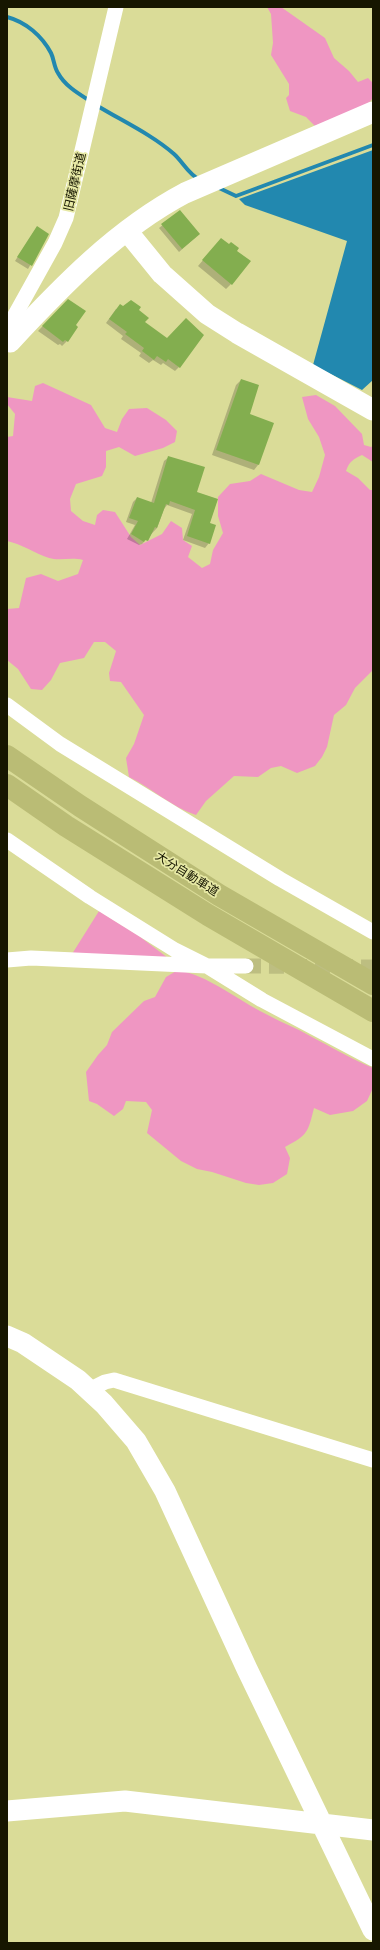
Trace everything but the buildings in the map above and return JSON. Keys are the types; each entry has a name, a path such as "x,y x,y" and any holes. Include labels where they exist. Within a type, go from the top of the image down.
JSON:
{"highway":[{"name":"大分自動車道","path":"7,756 80,806 219,895 373,984"},
{"name":"大分自動車道","path":"7,785 66,826 208,916 373,1011"}],"street":[{"name":"旧薩摩街道","path":"8,344 10,330 15,315 55,243 66,218 116,7"},
{"path":"8,344 74,275 146,216 185,193 373,112"},
{"path":"128,231 162,274 207,314 373,410"},
{"path":"7,705 60,744 280,879 373,932"},
{"path":"7,840 90,897 175,950 207,966 262,1000 373,1059"},
{"path":"7,960 31,958 207,966 246,966"},
{"path":"7,1336 23,1343 44,1356 89,1390 109,1409 136,1441 165,1491 247,1669 373,1930"},
{"path":"89,1390 105,1382 114,1380 373,1460"},
{"path":"7,1811 125,1801 373,1830"}],"shaded area":[{"path":"267,7 281,7 325,38 334,58 349,71 358,82 368,78 373,83 372,99 366,106 315,126 306,117 290,111 286,98 289,95 289,84 271,55 273,43 271,14"},
{"path":"43,383 91,405 105,428 117,432 122,419 129,409 147,408 166,420 177,431 175,442 163,448 135,456 119,447 106,451 106,467 102,476 76,484 70,499 71,511 83,521 95,525 97,515 103,510 115,512 131,537 140,545 162,534 171,521 182,528 183,540 192,546 188,557 202,568 210,564 213,550 223,533 218,516 218,497 230,484 250,481 261,474 299,490 312,492 319,477 325,455 319,437 308,419 302,397 316,395 335,406 362,434 364,445 371,447 373,446 373,462 362,455 348,465 346,471 358,478 370,490 373,490 373,670 355,688 346,705 334,715 327,747 315,766 297,773 281,766 271,768 258,777 234,776 206,801 196,815 187,812 129,777 126,758 134,744 144,715 121,682 110,681 109,673 116,651 105,642 94,642 84,658 60,663 51,680 42,690 31,689 18,669 7,660 7,609 19,608 26,578 41,574 58,581 78,574 83,560 49,558 18,544 7,541 7,437 13,436 15,414 7,404 7,397 32,401 35,386"},
{"path":"99,911 139,936 168,958 72,954"},
{"path":"178,970 210,982 265,1014 373,1068 373,1088 367,1101 353,1111 330,1115 314,1108 306,1132 303,1136 285,1147 290,1158 287,1174 273,1183 259,1185 246,1183 212,1172 197,1169 181,1161 147,1133 152,1110 146,1102 126,1101 123,1109 114,1116 97,1104 89,1101 86,1072 107,1045 112,1032 144,1001 155,997 166,977"}],"water":[{"path":"373,150 373,380 362,390 313,365 347,241 245,205 239,199"}],"waterway":[{"path":"7,17 21,22 38,35 51,53 57,71 64,82 90,101"},
{"path":"96,105 146,134 165,147 177,157 192,175 200,180"},
{"path":"217,187 236,196 373,145"}],"tunnel":[{"path":"246,966 373,967"}]}
